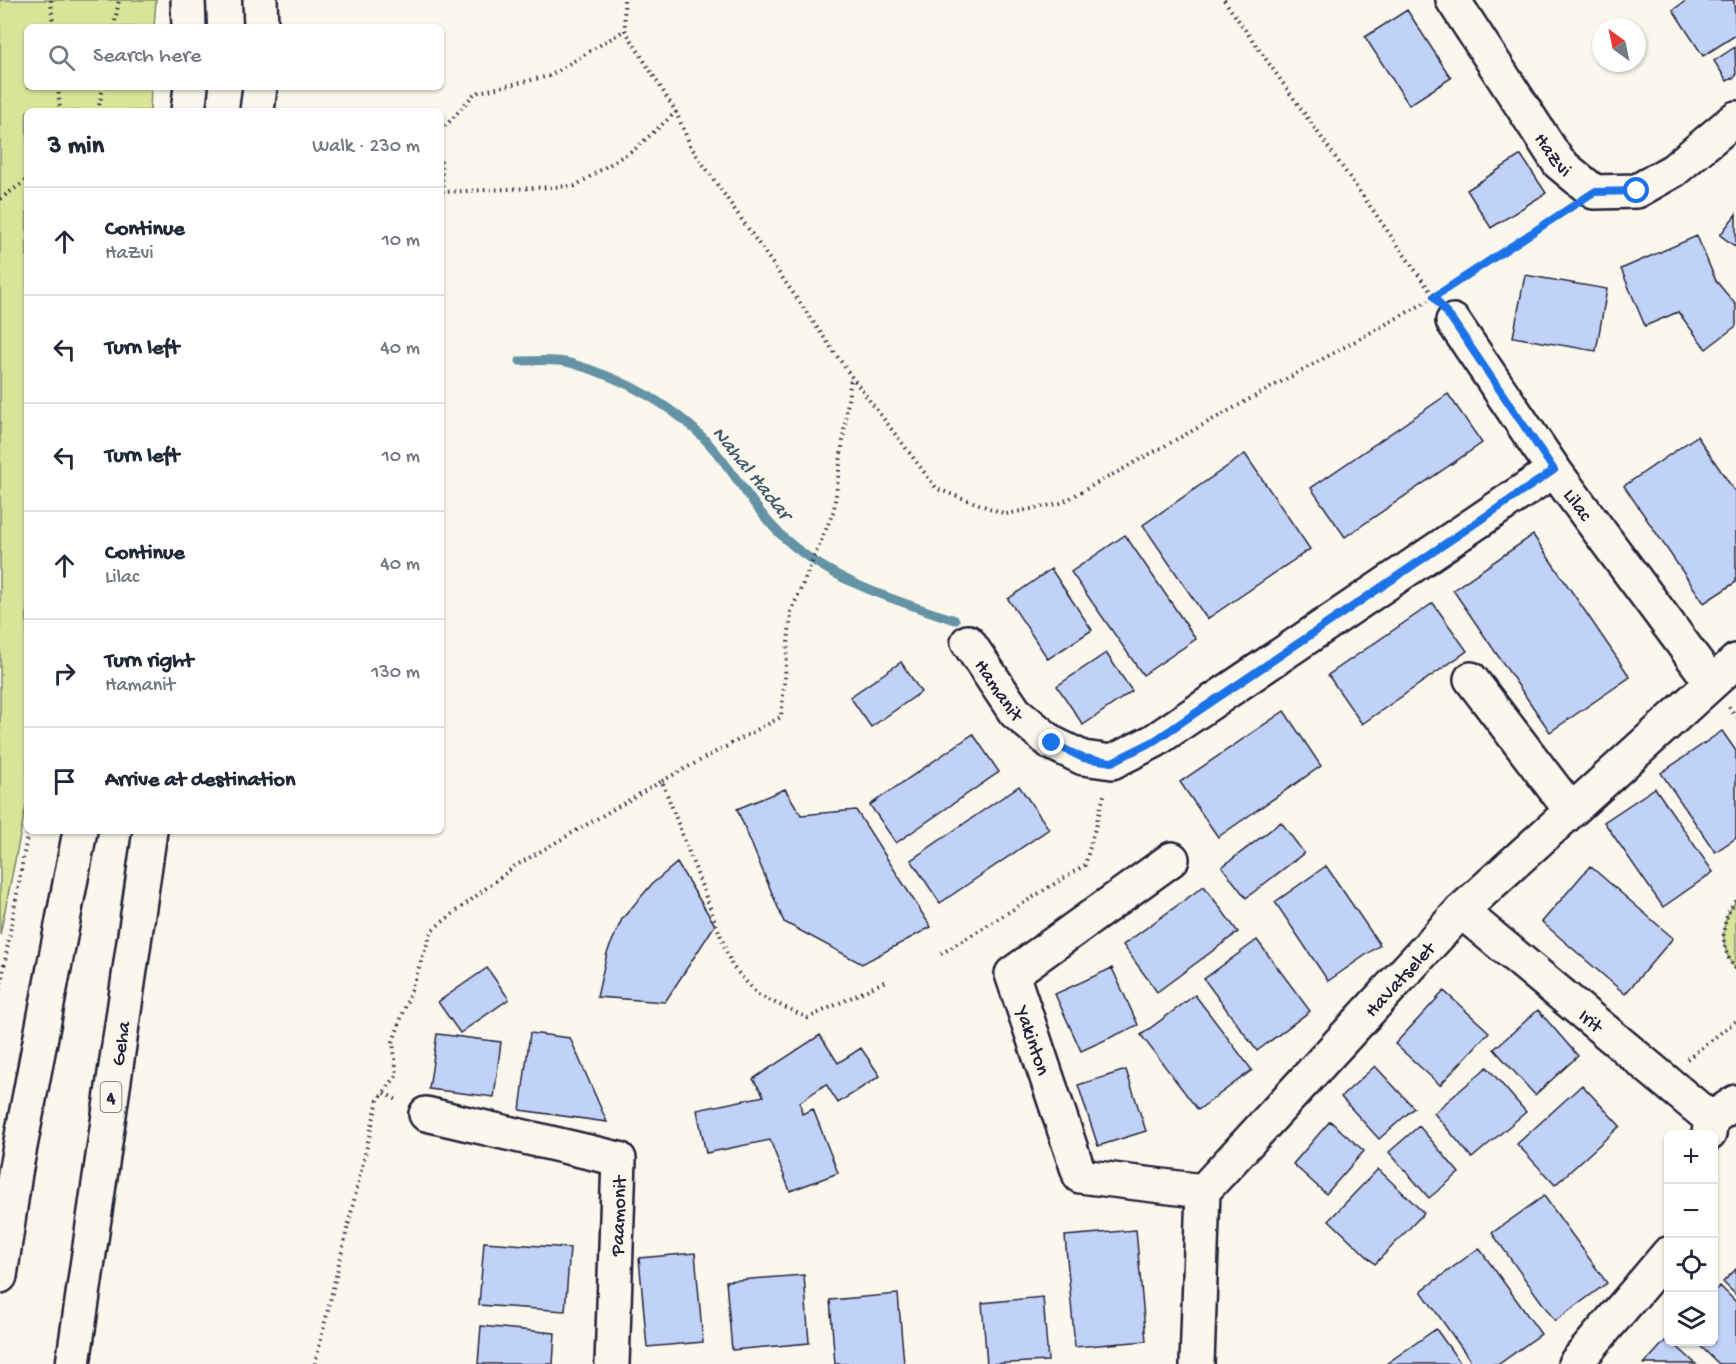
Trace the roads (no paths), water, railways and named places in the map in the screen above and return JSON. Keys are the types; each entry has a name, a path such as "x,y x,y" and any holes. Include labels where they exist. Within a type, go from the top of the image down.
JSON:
{"main road":[{"path":"188,0 189,24"},
{"path":"260,0 261,24"},
{"name":"HaZvi","path":"1452,0 1559,163 1594,192 1637,191 1674,170 1736,118"},
{"path":"188,108 191,90"},
{"path":"257,108 260,90"},
{"name":"Lilac","path":"1443,309 1554,470 1711,682"},
{"name":"Hamanit","path":"968,642 1015,712 1052,743 1083,758 1112,762 1154,741 1554,470"},
{"name":"HaVatselet","path":"1203,1191 1461,911 1570,809 1736,661"},
{"path":"1471,679 1570,809"},
{"path":"0,1276 15,1173 79,834"},
{"name":"Geha","path":"73,1364 150,834"},
{"name":"Yakinton","path":"1172,860 1012,974 1080,1176 1203,1191"},
{"name":"Irit","path":"1461,911 1662,1078 1718,1118"},
{"name":"Paamonit","path":"426,1114 619,1159 612,1364"},
{"path":"1197,1364 1203,1191"},
{"path":"1575,1364 1664,1259"}],"waterway":[{"name":"Nahal Hadar","path":"520,361 570,363 611,377 650,397 668,408 702,436 769,522 796,548 816,562 860,586 955,620"}]}
